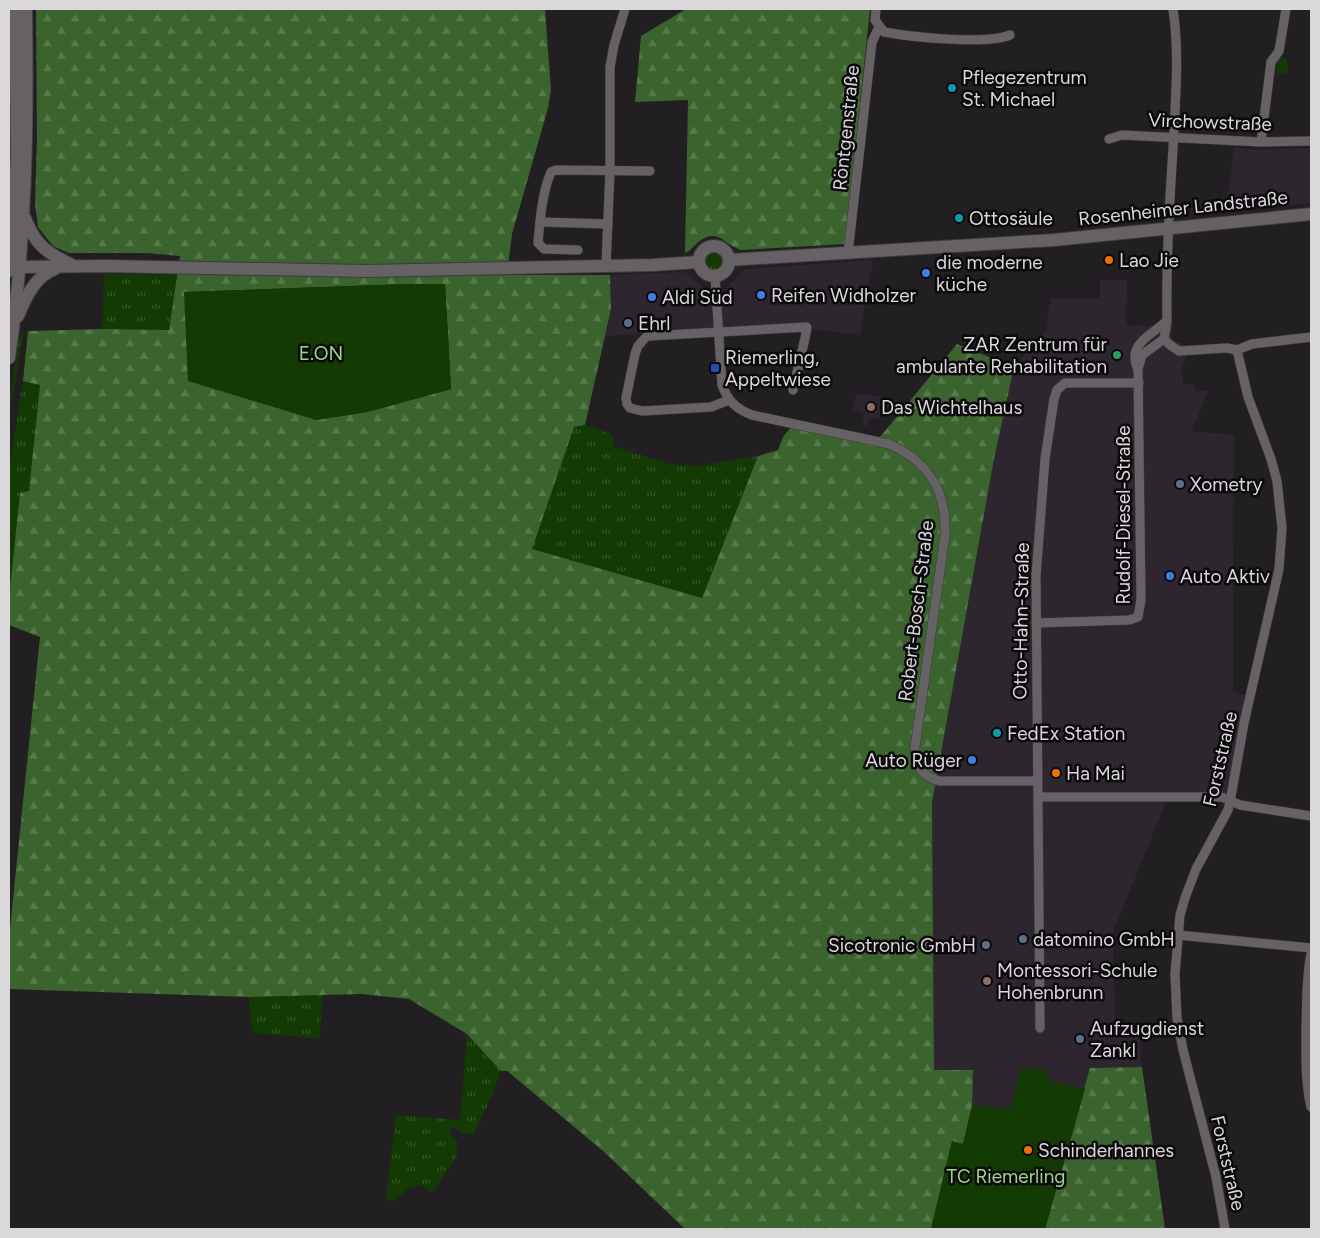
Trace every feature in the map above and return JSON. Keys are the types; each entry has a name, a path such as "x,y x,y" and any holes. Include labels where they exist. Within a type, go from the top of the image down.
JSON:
{"main road":[{"path":"15,9 19,215 40,246 68,266"},
{"path":"9,358 13,327 11,266 19,215 27,125 26,9"},
{"name":"Rosenheimer Landstraße","path":"729,260 1054,240 1311,214"},
{"path":"9,227 19,215"},
{"path":"713,246 724,250 729,260 725,271 715,276 706,274 699,262 703,251 713,246"},
{"path":"11,266 366,271 553,268 699,262"},
{"path":"13,327 28,294 37,281 50,271 68,266"}],"street":[{"path":"606,266 610,171 610,67 614,45 625,9"},
{"name":"Röntgenstraße","path":"848,253 872,42 879,26 876,20 876,9"},
{"path":"1164,340 1167,321 1168,228 1177,80 1177,53 1173,9"},
{"path":"1261,142 1271,62 1279,51 1282,42 1286,9"},
{"path":"879,26 884,32 925,37 996,39 1010,36"},
{"name":"Virchowstraße","path":"1109,139 1122,135 1261,142 1311,141"},
{"path":"578,250 550,250 541,248 538,243 540,222 551,172 556,170 650,171"},
{"path":"540,222 608,224"},
{"path":"715,276 718,331 721,375 724,390 729,400 711,407 642,411 630,408 627,404 626,398 635,354 638,346 646,337 718,331 806,327 806,338 793,390"},
{"name":"Rudolf-Diesel-Straße","path":"1036,623 1129,620 1138,617 1140,612 1139,383 1138,370 1134,360 1140,342 1167,321"},
{"path":"1164,340 1179,351 1227,348 1236,350 1252,344 1311,336"},
{"path":"1138,370 1142,355 1164,340"},
{"name":"Forststraße","path":"1225,1229 1216,1177 1183,1050 1177,1018 1175,974 1180,915 1190,883 1205,850 1228,810 1244,723 1279,570 1282,528 1277,482 1271,459 1248,397 1236,350"},
{"name":"Otto-Hahn-Straße","path":"1040,1028 1036,576 1040,502 1054,399 1057,390 1065,384 1139,383"},
{"name":"Robert-Bosch-Straße","path":"729,400 742,411 752,415 889,444 906,452 929,473 943,501 945,535 914,747 917,764 927,776 940,781 1037,781"},
{"path":"1039,797 1222,797 1240,805 1311,816"},
{"path":"1178,935 1311,948"},
{"path":"1311,954 1308,972 1311,1107"}],"shaded area":[{"path":"1234,148 1254,150 1311,148 1311,203 1226,211"},
{"path":"873,260 860,335 812,329 813,322 605,336 611,309 610,275 685,272 706,290 725,290 745,269"},
{"path":"1100,280 1127,280 1126,326 1173,325 1172,340 1183,344 1187,354 1182,368 1183,384 1195,384 1195,391 1208,391 1192,431 1234,435 1233,692 1247,695 1227,790 1221,801 1166,802 1113,932 1115,1037 1140,1037 1142,1067 1091,1068 1085,1089 1048,1081 1021,1068 1011,1108 972,1106 972,1070 934,1070 932,803 994,459 1014,367 1046,330 1051,298 1100,298"},
{"name":"Das Wichtelhaus","path":"856,394 889,397 892,403 878,419 869,417 867,426 861,425 864,413 853,410"}],"green space":[{"path":"36,9 545,9 551,90 548,108 512,234 507,275 610,275 611,309 585,425 574,427 532,549 702,598 758,456 778,450 783,437 792,426 875,443 957,344 1014,367 994,459 932,803 934,1070 973,1070 972,1106 963,1144 952,1142 931,1229 685,1229 602,1150 507,1071 501,1071 467,1034 409,999 362,994 249,997 9,989 9,938 40,637 9,625 9,598 20,493 29,491 40,385 23,381 28,331 169,330 180,256 147,253 69,253 53,246 38,227 35,203 37,137","holes":["445,284 451,389 367,412 316,420 185,292"]},
{"path":"686,9 870,9 845,244 741,250 713,236 701,240 685,253 688,100 635,102 641,36"},
{"path":"1278,58 1287,59 1288,74 1276,73"},
{"path":"714,250 722,253 725,261 722,269 714,272 706,269 703,261 706,253"},
{"path":"104,274 177,275 169,330 102,329"},
{"name":"E.ON","path":"445,284 451,389 367,412 316,420 188,381 184,292"},
{"path":"23,331 14,390 9,408 19,335"},
{"path":"23,381 40,384 29,491 20,493 9,598 9,470"},
{"path":"585,425 613,435 614,447 671,464 698,466 758,456 702,598 531,549 574,427"},
{"path":"323,995 319,1038 252,1033 249,997"},
{"path":"467,1034 501,1071 491,1098 473,1135 453,1127 449,1131 458,1143 456,1158 432,1192 421,1185 408,1188 402,1195 392,1201 386,1198 396,1115 460,1120"},
{"path":"1142,1067 1165,1229 1045,1229 1090,1068"},
{"name":"TC Riemerling","path":"1021,1068 1047,1070 1048,1081 1085,1089 1045,1229 931,1229 952,1141 963,1144 972,1106 1011,1108"}],"place":[{"name":"Pflegezentrum St. Michael","path":"952,88"},
{"name":"Ottosäule","path":"959,218"},
{"name":"Lao Jie","path":"1109,260"},
{"name":"die moderne küche","path":"926,273"},
{"name":"Reifen Widholzer","path":"761,295"},
{"name":"Aldi Süd","path":"652,297"},
{"name":"Ehrl","path":"628,323"},
{"name":"ZAR Zentrum für ambulante Rehabilitation","path":"1117,355"},
{"name":"Riemerling, Appeltwiese","path":"715,368"},
{"name":"Das Wichtelhaus","path":"871,407"},
{"name":"Xometry","path":"1180,484"},
{"name":"Auto Aktiv","path":"1170,576"},
{"name":"FedEx Station","path":"997,733"},
{"name":"Auto Rüger","path":"972,760"},
{"name":"Ha Mai","path":"1056,773"},
{"name":"datomino GmbH","path":"1023,939"},
{"name":"Sicotronic GmbH","path":"986,945"},
{"name":"Montessori-Schule Hohenbrunn","path":"987,981"},
{"name":"Aufzugdienst Zankl","path":"1080,1039"},
{"name":"Schinderhannes","path":"1028,1150"}]}
